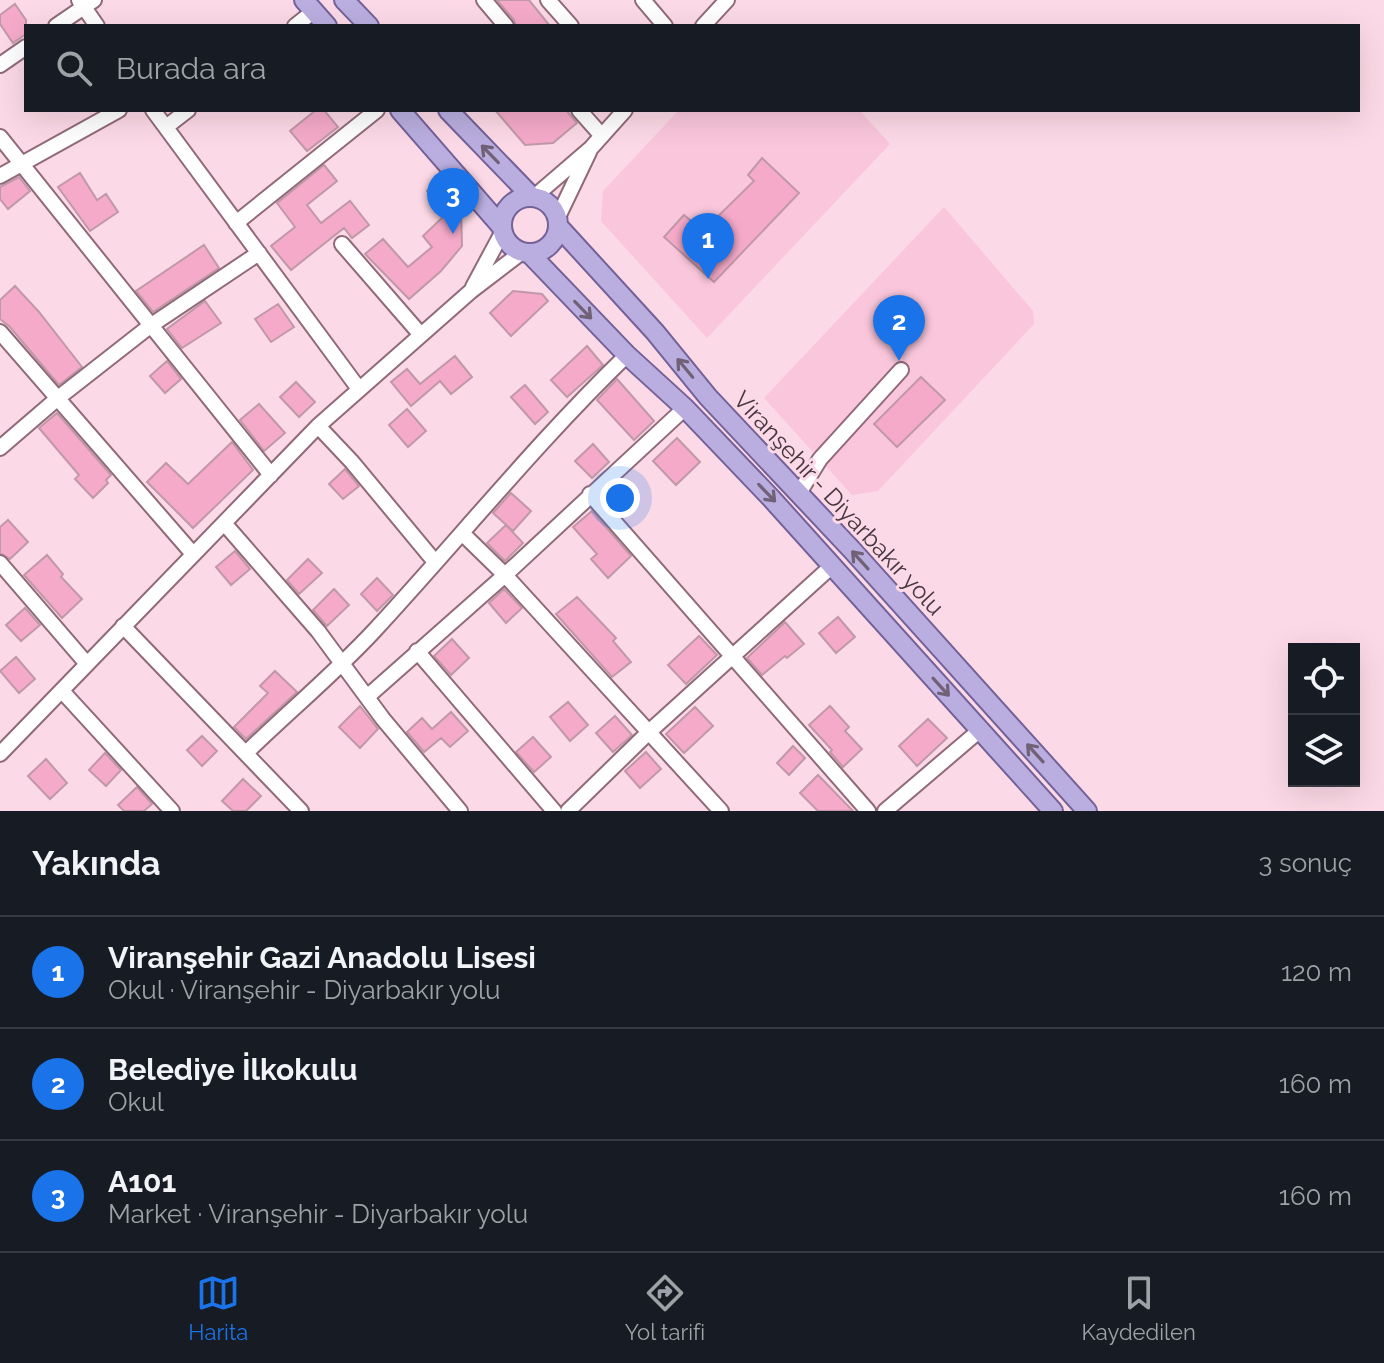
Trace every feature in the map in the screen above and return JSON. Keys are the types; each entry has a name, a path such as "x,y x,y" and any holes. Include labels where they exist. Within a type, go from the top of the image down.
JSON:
{"main road":[{"path":"344,0 367,24"},
{"path":"309,6 325,24"},
{"path":"402,112 502,230 510,245 526,253 538,252 552,242 558,222 549,204 533,197 450,112"},
{"path":"502,230 502,218 510,205 517,200 533,197"},
{"name":"Viranşehir - Diyarbakır yolu","path":"558,222 708,397 1087,811"},
{"name":"Viranşehir - Diyarbakır yolu","path":"526,253 627,355 685,408 833,565 1053,811"}],"street":[{"path":"484,0 504,24"},
{"path":"548,0 569,24"},
{"path":"643,0 663,24"},
{"path":"705,24 727,0"},
{"path":"58,24 86,2 96,24"},
{"path":"296,24 309,6"},
{"path":"0,65 24,48"},
{"path":"0,176 115,112"},
{"path":"155,112 359,389"},
{"path":"166,127 185,112"},
{"path":"236,223 375,112"},
{"path":"581,112 602,136"},
{"path":"533,197 591,148 623,112"},
{"path":"0,137 271,475"},
{"path":"558,222 591,148"},
{"path":"471,291 502,230"},
{"path":"342,244 421,335"},
{"path":"0,448 150,326 259,253"},
{"path":"0,754 318,426 471,291 526,253"},
{"path":"0,332 193,554"},
{"path":"246,753 342,663 463,534 569,411 627,355"},
{"path":"799,493 820,459 901,370"},
{"path":"367,697 505,575 685,408"},
{"path":"318,426 435,562"},
{"path":"590,494 868,811"},
{"path":"224,523 318,631 392,730 460,811"},
{"path":"463,534 505,575 721,811"},
{"path":"0,563 87,664"},
{"path":"568,811 650,731 833,565"},
{"path":"123,626 301,811"},
{"path":"417,651 554,811"},
{"path":"62,691 172,811"},
{"path":"885,811 980,730"}],"shaded area":[{"path":"677,112 861,112 890,144 707,338 601,221 603,191"},
{"path":"944,207 1033,311 1034,324 878,491 852,495 764,398"}],"building":[{"path":"497,0 529,0 548,24 515,24"},
{"path":"15,4 26,20 24,35 13,43 0,24 0,15"},
{"path":"314,112 326,112 338,127 307,151 290,131"},
{"path":"497,112 568,112 577,123 553,143 525,145"},
{"path":"762,158 799,193 714,282 664,237 684,215 703,231 754,181 748,175"},
{"path":"324,165 337,181 307,205 321,223 350,201 369,225 352,238 344,228 291,270 271,246 295,227 277,203"},
{"path":"80,173 97,200 106,194 118,212 90,231 58,187"},
{"path":"19,177 30,191 8,209 0,199 0,187"},
{"path":"443,177 459,196 452,202 461,211 462,246 441,271 409,299 365,254 383,239 408,267 432,247 423,236 447,213 427,191"},
{"path":"204,245 219,268 153,312 136,291"},
{"path":"15,286 82,367 59,385 0,319 0,300"},
{"path":"513,291 542,294 548,301 511,336 490,313"},
{"path":"205,301 221,323 182,348 167,329"},
{"path":"278,304 294,327 271,342 255,319"},
{"path":"587,346 603,365 567,397 551,380"},
{"path":"455,356 472,377 451,394 440,381 411,406 391,382 407,369 420,384"},
{"path":"167,361 181,379 165,393 150,376"},
{"path":"921,377 945,400 897,447 874,424"},
{"path":"617,379 654,421 634,440 597,400"},
{"path":"296,382 315,402 299,417 280,397"},
{"path":"525,385 548,412 535,424 511,397"},
{"path":"259,404 285,433 264,451 240,420"},
{"path":"407,409 426,431 408,447 389,425"},
{"path":"57,413 111,475 106,480 108,483 93,498 75,479 79,475 39,428"},
{"path":"677,438 700,462 676,485 653,461"},
{"path":"232,442 253,470 193,528 147,482 166,463 188,484"},
{"path":"593,444 609,462 592,478 575,461"},
{"path":"345,469 359,486 343,499 329,484"},
{"path":"511,493 531,511 513,531 493,513"},
{"path":"592,511 631,556 608,578 591,559 597,554 573,527"},
{"path":"8,520 28,542 10,559 0,553 0,527"},
{"path":"506,525 523,543 505,561 487,543"},
{"path":"235,551 250,569 231,585 216,567"},
{"path":"47,555 63,574 61,577 82,599 62,618 24,575"},
{"path":"308,559 322,573 299,594 287,580"},
{"path":"377,578 393,595 377,611 361,594"},
{"path":"334,589 349,605 327,626 313,610"},
{"path":"504,589 522,608 506,623 489,603"},
{"path":"577,597 616,638 613,641 631,662 612,677 556,614"},
{"path":"25,608 40,625 21,641 6,625"},
{"path":"838,617 855,637 836,653 819,633"},
{"path":"785,622 804,644 762,675 747,658"},
{"path":"699,636 717,655 686,684 668,665"},
{"path":"452,639 469,658 451,675 434,656"},
{"path":"16,657 35,679 19,693 0,671"},
{"path":"275,671 297,692 246,739 234,727 268,693 260,686"},
{"path":"568,702 588,725 570,741 550,717"},
{"path":"360,706 378,729 360,748 339,727"},
{"path":"830,706 849,727 845,731 862,749 843,767 809,725"},
{"path":"695,707 713,726 684,753 666,734"},
{"path":"451,712 468,731 450,747 441,738 424,752 407,732 422,718 432,729"},
{"path":"615,716 632,735 613,752 596,733"},
{"path":"928,719 947,738 917,766 899,746"},
{"path":"202,736 217,751 202,766 187,750"},
{"path":"533,737 551,757 534,772 516,752"},
{"path":"793,746 805,758 789,775 777,763"},
{"path":"646,752 661,769 640,788 625,771"},
{"path":"105,753 121,770 106,786 89,770"},
{"path":"46,759 67,783 50,799 28,776"},
{"path":"818,775 853,811 818,811 800,793"},
{"path":"243,779 261,796 246,811 233,811 222,801"},
{"path":"137,787 152,804 144,811 124,811 118,805"}],"place":[{"name":"A101","path":"453,234"},
{"name":"Viranşehir Gazi Anadolu Lisesi","path":"708,279"},
{"name":"Belediye İlkokulu","path":"899,361"}]}
